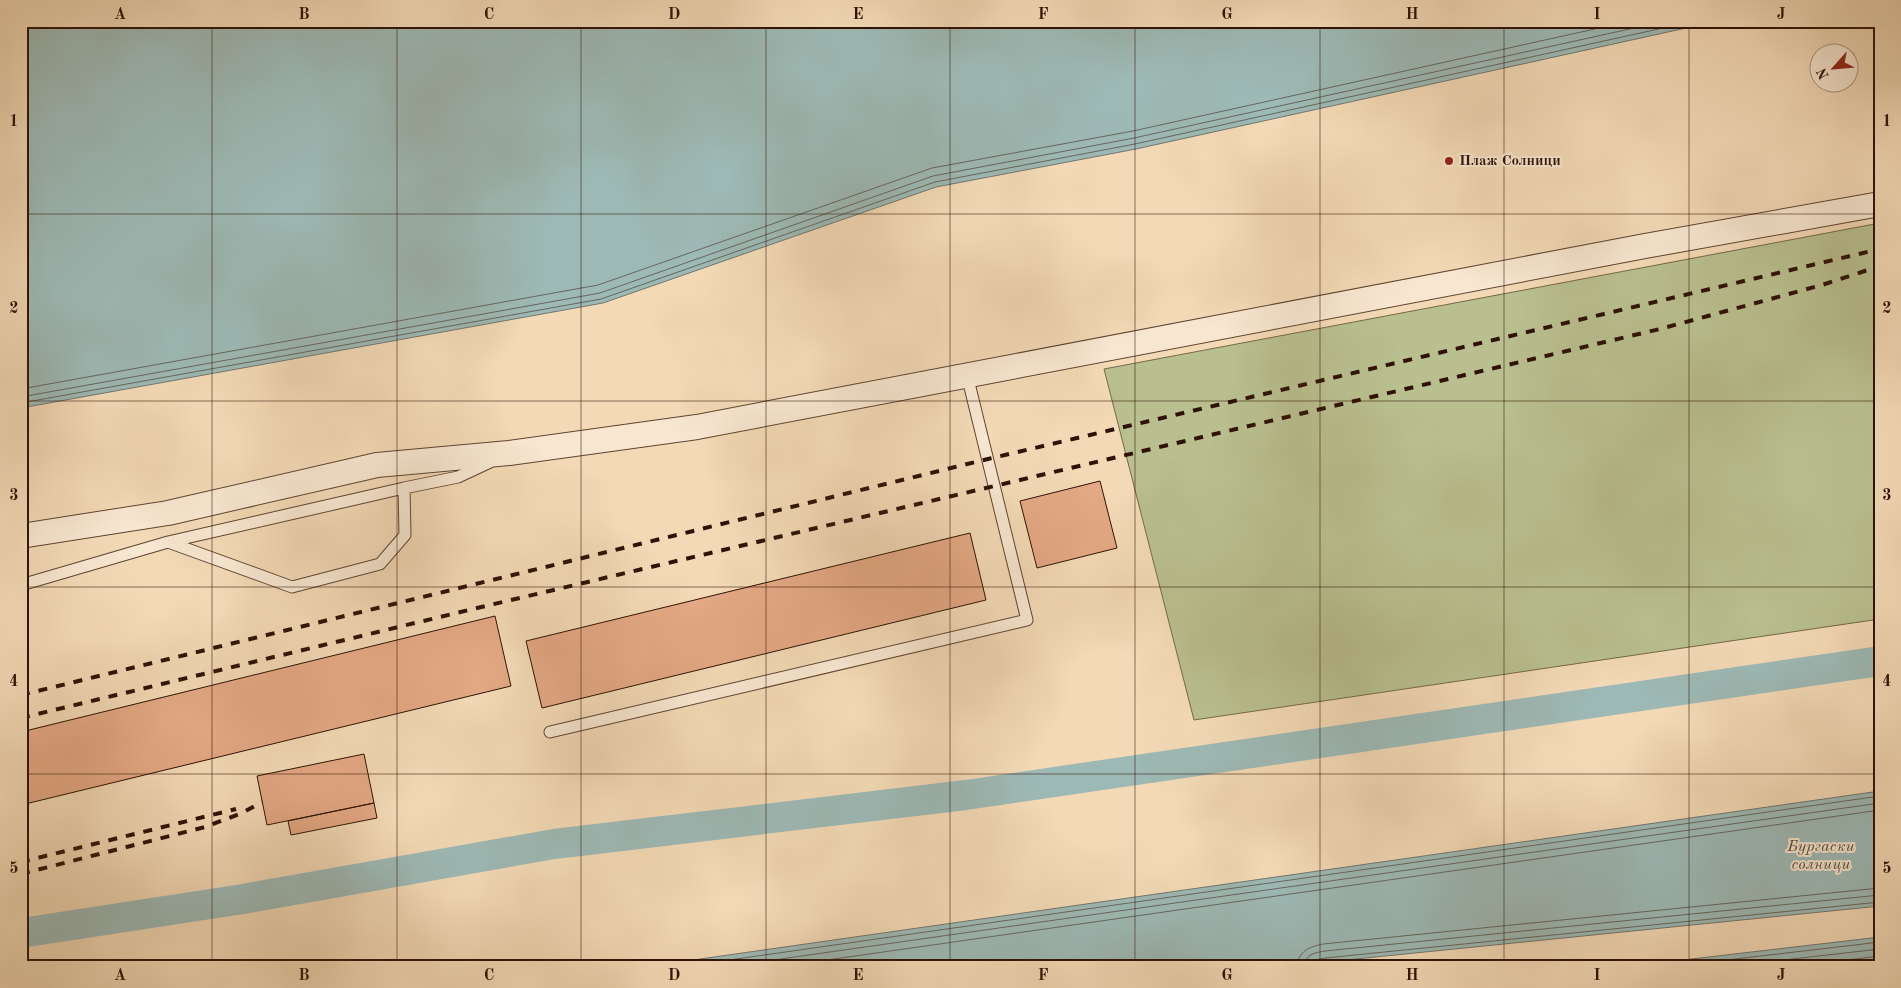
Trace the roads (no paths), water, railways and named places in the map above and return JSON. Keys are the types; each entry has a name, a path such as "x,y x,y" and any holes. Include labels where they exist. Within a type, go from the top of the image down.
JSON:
{"street":[{"path":"21,536 168,513 377,465 509,453 697,427 1645,246 1880,204"}],"lane":[{"path":"550,732 1027,620 967,375"},
{"path":"21,585 168,542 458,477 509,453"},
{"path":"168,542 292,587 380,564 405,535 404,488"}],"water":[{"path":"21,21 1718,21 1136,149 936,187 603,303 21,408"},
{"name":"Бургаски солници","path":"1880,791 1880,906 1326,962 1304,967 644,967"},
{"path":"1880,937 1880,967 1623,967"}],"waterway":[{"path":"21,933 243,899 554,844 966,795 1880,661"}],"railway":[{"path":"21,695 988,459 1880,249"},
{"path":"21,718 473,609 1660,329 1822,285 1880,266"},
{"path":"21,874 205,827 242,813 262,802"},
{"path":"21,862 236,809"}],"place":[{"name":"Плаж Солници","path":"1449,161"}]}
